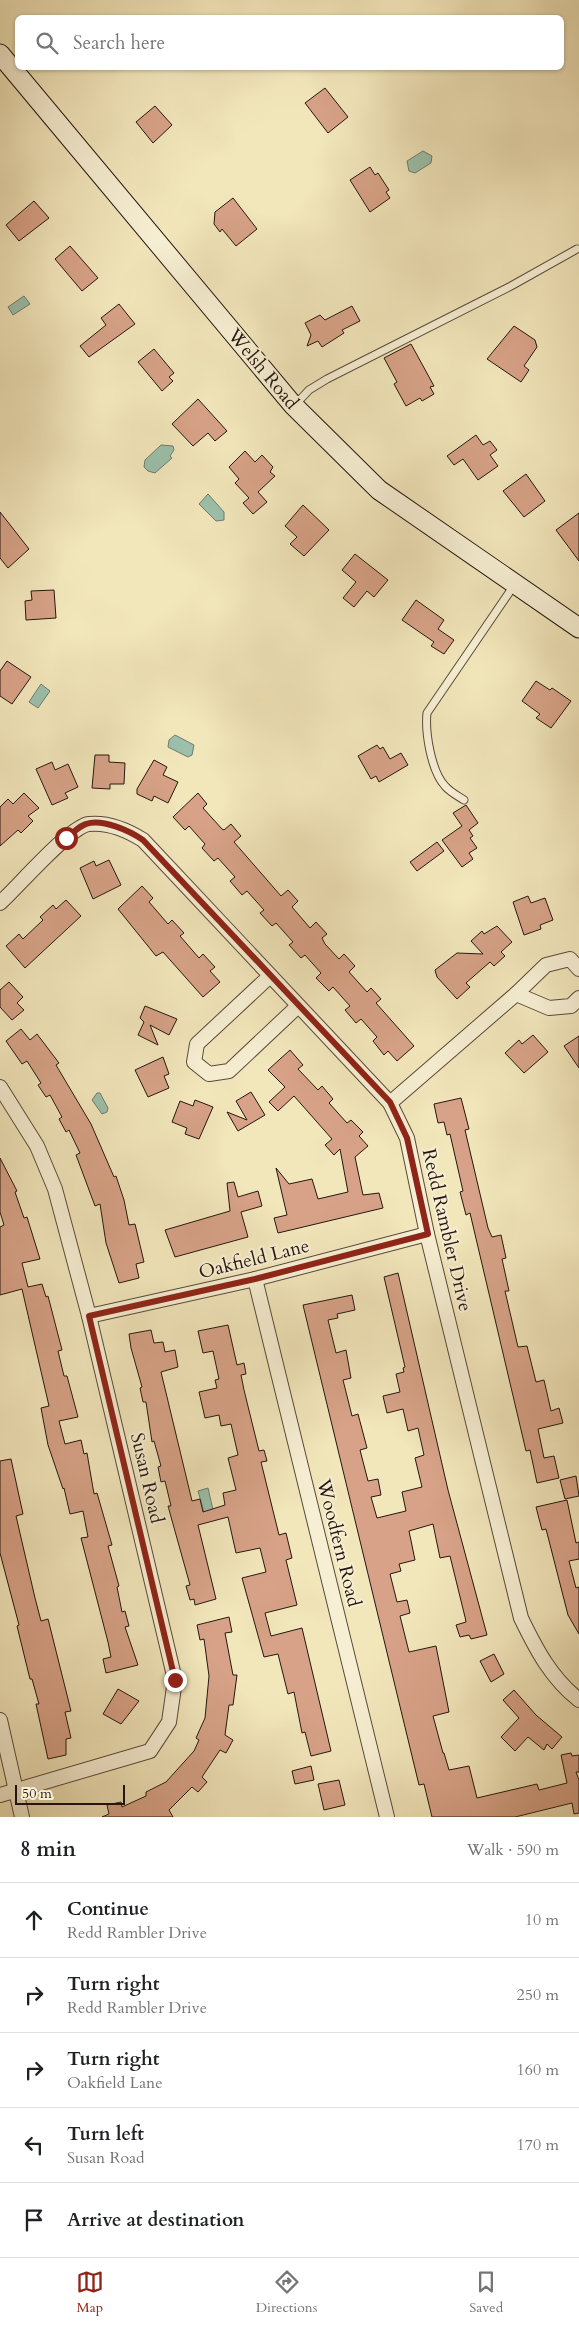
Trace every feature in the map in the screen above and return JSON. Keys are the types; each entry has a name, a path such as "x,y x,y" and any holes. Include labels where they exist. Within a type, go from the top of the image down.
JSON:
{"main road":[{"name":"Welsh Road","path":"0,54 294,406 380,490 579,628"}],"street":[{"name":"Redd Rambler Drive","path":"0,903 66,838 87,824 110,825 130,832 143,840 390,1102 407,1138 428,1234 521,1618 540,1658 569,1692 579,1700"},
{"path":"390,1102 516,994 546,965 570,959 579,969"},
{"path":"270,976 197,1044 194,1062 209,1074 229,1071 298,1006"},
{"path":"516,994 549,1008 571,1006 579,998"},
{"name":"Susan Road","path":"0,1087 37,1146 55,1189 89,1316 175,1680 169,1722 150,1751 17,1792 0,1795"},
{"name":"Oakfield Lane","path":"89,1316 255,1279 428,1234"},
{"name":"Woodfern Road","path":"255,1279 387,1817"},
{"path":"0,1720 22,1817"}],"lane":[{"path":"294,406 310,390 327,378 511,286 577,249"},
{"path":"464,800 444,785 437,772 426,725 427,713 515,584"}],"shaded area":[{"path":"423,151 432,156 431,163 415,173 409,171 407,161"},
{"path":"24,296 30,304 13,315 8,307"},
{"path":"161,445 173,446 174,450 170,456 172,458 155,473 148,471 144,467 145,460"},
{"path":"208,494 224,512 224,520 216,521 199,504"},
{"path":"41,684 50,691 38,708 29,702"},
{"path":"175,735 194,745 192,755 188,757 168,747 169,740"},
{"path":"97,1093 100,1093 108,1108 107,1112 102,1114 92,1100"},
{"path":"208,1488 213,1510 204,1512 198,1491"}],"building":[{"path":"325,88 348,117 328,133 305,103"},
{"path":"155,106 172,125 153,143 136,122"},
{"path":"370,167 375,175 378,173 389,190 386,192 390,198 370,212 350,180"},
{"path":"233,198 257,229 236,246 222,229 220,232 214,224 215,212"},
{"path":"34,201 49,218 19,241 6,225"},
{"path":"70,246 98,278 82,291 55,259"},
{"path":"119,304 135,324 89,357 80,346 106,325 101,318"},
{"path":"352,306 360,321 342,330 344,333 322,347 318,341 307,346 311,335 305,323 320,315 325,320"},
{"path":"514,326 535,340 537,347 524,366 529,370 521,382 487,359"},
{"path":"411,344 434,386 430,387 434,394 422,401 420,398 406,406 394,384 397,382 384,358"},
{"path":"154,349 174,373 169,377 173,381 162,391 138,362"},
{"path":"198,399 227,431 215,441 208,433 193,446 172,424"},
{"path":"476,435 483,445 490,441 497,450 490,455 498,466 478,480 463,459 454,465 447,456"},
{"path":"245,451 255,462 262,455 273,467 270,472 275,476 258,492 267,502 253,514 243,503 249,498 235,483 239,479 229,467"},
{"path":"526,474 545,501 524,517 503,491"},
{"path":"303,505 329,530 304,556 290,544 297,537 285,526"},
{"path":"0,512 29,549 8,568 0,558"},
{"path":"579,513 579,561 556,530"},
{"path":"355,554 388,580 374,597 367,591 354,607 343,598 356,582 342,570"},
{"path":"54,590 56,618 26,620 25,601 32,600 31,591"},
{"path":"416,600 444,620 438,629 454,640 444,654 431,646 434,642 402,620"},
{"path":"7,661 31,677 12,704 0,696 0,671"},
{"path":"536,681 550,690 552,688 571,701 551,728 536,718 540,714 522,701"},
{"path":"377,745 380,749 383,747 390,759 401,753 408,765 379,782 376,776 371,779 358,756"},
{"path":"95,755 109,755 109,762 125,763 124,784 110,784 110,789 92,788"},
{"path":"154,760 167,767 163,775 178,782 168,803 154,796 152,801 137,794 137,789"},
{"path":"52,762 55,770 68,764 78,787 65,793 68,798 52,805 36,769"},
{"path":"24,793 39,808 28,816 33,821 21,833 18,830 0,846 0,807 8,799 13,804"},
{"path":"198,793 207,804 203,808 222,829 224,830 231,824 241,836 234,842 281,896 288,890 298,901 292,907 310,928 316,922 327,934 322,938 325,944 339,959 344,954 355,966 349,972 367,992 371,988 381,999 376,1003 414,1046 397,1061 388,1051 384,1055 373,1041 377,1037 361,1019 356,1023 345,1010 350,1006 333,987 329,991 316,978 321,973 305,955 301,958 289,945 293,942 276,923 272,926 260,913 264,910 247,891 242,895 230,881 235,877 218,858 214,861 202,848 205,844 189,826 185,830 173,817"},
{"path":"466,805 478,823 469,830 473,836 470,838 477,848 469,853 473,859 462,867 442,840 462,826 453,813"},
{"path":"437,842 444,851 417,871 410,862"},
{"path":"109,860 121,885 93,899 80,868 94,861 96,866"},
{"path":"142,886 153,898 149,902 168,924 172,920 184,933 180,936 199,958 203,954 215,967 210,971 220,982 203,997 163,952 156,956 118,909"},
{"path":"528,896 531,903 545,898 553,920 540,925 541,929 524,935 513,902"},
{"path":"66,900 81,916 25,968 6,946 19,934 23,939 43,920 40,917 53,905 56,909"},
{"path":"497,926 512,942 501,952 505,956 494,966 490,962 466,983 470,987 457,999 437,977 435,970 457,953 483,954 471,941 482,931 484,934"},
{"path":"9,982 23,997 17,1003 24,1010 12,1020 0,1007 0,990"},
{"path":"145,1006 177,1019 169,1035 150,1025 158,1045 138,1035 144,1022 140,1018"},
{"path":"21,1029 30,1040 37,1034 59,1063 56,1065 91,1124 114,1177 116,1176 124,1200 129,1225 135,1224 144,1262 136,1264 139,1278 119,1283 106,1243 100,1204 95,1206 76,1155 80,1153 69,1130 66,1132 59,1119 62,1117 50,1095 46,1097 38,1085 41,1083 27,1061 22,1064 6,1041"},
{"path":"533,1035 548,1052 524,1073 505,1053 519,1040 522,1044"},
{"path":"579,1036 579,1068 564,1046"},
{"path":"290,1050 303,1065 298,1069 318,1090 322,1086 333,1099 329,1103 347,1123 351,1120 363,1132 359,1136 368,1146 355,1157 363,1195 379,1193 383,1208 278,1233 274,1218 287,1215 276,1168 289,1184 312,1179 318,1199 348,1192 340,1149 334,1155 325,1145 332,1139 294,1096 278,1111 269,1102 285,1087 268,1070"},
{"path":"163,1057 169,1074 164,1076 169,1088 148,1097 135,1070"},
{"path":"251,1092 265,1115 238,1131 227,1112 247,1120 236,1101"},
{"path":"461,1098 469,1129 465,1130 488,1228 492,1237 501,1235 506,1258 502,1259 509,1291 505,1291 518,1347 527,1346 536,1382 544,1380 551,1411 559,1408 563,1423 538,1429 544,1458 554,1456 559,1478 537,1483 530,1450 526,1451 470,1213 466,1215 460,1192 463,1191 450,1134 447,1135 444,1122 438,1123 434,1104"},
{"path":"195,1100 213,1107 199,1139 185,1134 187,1128 172,1122 180,1101 193,1106"},
{"path":"0,1158 17,1191 15,1192 24,1218 27,1217 40,1259 22,1263 28,1287 42,1284 46,1297 48,1296 62,1350 58,1351 64,1376 67,1376 78,1417 59,1421 65,1444 81,1440 84,1454 87,1453 94,1494 97,1493 112,1545 108,1546 119,1586 117,1587 122,1612 125,1611 129,1626 125,1627 138,1665 106,1673 103,1659 111,1657 81,1538 88,1537 83,1511 70,1514 64,1488 48,1445 41,1408 49,1406 22,1289 0,1295 0,1227 4,1225 0,1212"},
{"path":"234,1182 238,1197 258,1191 262,1206 241,1212 248,1237 175,1257 165,1230 230,1211 227,1183"},
{"path":"398,1273 448,1490 487,1635 471,1639 469,1635 460,1637 456,1625 466,1622 465,1617 450,1556 440,1558 433,1524 409,1531 415,1560 399,1564 401,1571 390,1574 397,1602 407,1600 410,1613 400,1616 409,1652 436,1646 449,1712 433,1716 449,1770 469,1766 477,1798 537,1784 539,1790 567,1783 561,1755 571,1753 572,1756 579,1755 579,1772 576,1772 579,1780 579,1813 574,1814 572,1803 515,1817 432,1817 424,1784 419,1785 303,1305 352,1295 355,1310 337,1314 338,1318 328,1320 336,1353 346,1350 351,1378 343,1380 352,1416 358,1414 367,1448 360,1450 368,1481 378,1479 381,1495 371,1497 377,1518 406,1511 402,1492 422,1487 415,1458 424,1455 418,1428 408,1431 403,1409 387,1413 383,1396 400,1392 396,1374 404,1372 403,1368 405,1367 384,1277"},
{"path":"228,1325 237,1365 244,1363 246,1374 241,1375 244,1390 259,1451 264,1450 267,1461 261,1462 279,1535 286,1533 292,1558 286,1560 297,1605 265,1613 271,1636 302,1628 331,1751 311,1756 305,1732 302,1733 294,1692 288,1694 278,1654 264,1657 242,1578 266,1572 260,1548 236,1553 228,1517 198,1525 216,1599 195,1605 194,1599 190,1600 186,1586 190,1585 168,1506 171,1506 165,1481 161,1482 158,1467 161,1466 154,1441 152,1442 146,1402 143,1402 140,1388 142,1387 131,1348 129,1334 151,1330 154,1343 163,1342 165,1352 175,1350 178,1367 161,1372 192,1501 200,1499 203,1512 225,1505 223,1493 236,1490 228,1458 238,1455 231,1424 221,1426 219,1415 205,1418 199,1392 217,1388 215,1380 219,1379 213,1351 203,1353 198,1331"},
{"path":"11,1459 23,1514 16,1516 35,1598 41,1621 48,1619 71,1711 65,1712 71,1738 66,1739 66,1755 48,1759 36,1704 39,1704 32,1679 30,1679 17,1626 19,1625 0,1553 0,1461"},
{"path":"576,1476 579,1496 565,1499 560,1480"},
{"path":"567,1500 576,1543 579,1542 579,1559 569,1561 576,1588 579,1587 579,1634 568,1615 546,1529 542,1530 536,1507"},
{"path":"229,1617 232,1632 225,1633 233,1675 237,1675 233,1705 229,1705 225,1735 233,1740 226,1753 220,1750 202,1777 207,1782 198,1792 192,1787 169,1810 173,1817 102,1817 109,1814 107,1805 121,1802 122,1807 146,1796 146,1792 166,1782 194,1751 199,1740 196,1738 205,1718 209,1676 204,1639 200,1640 197,1625"},
{"path":"494,1654 504,1674 491,1682 480,1661"},
{"path":"118,1689 139,1701 121,1724 103,1714"},
{"path":"514,1690 536,1715 562,1737 552,1749 547,1744 544,1750 528,1737 515,1751 501,1737 519,1718 503,1700"},
{"path":"311,1766 314,1780 295,1784 292,1771"},
{"path":"339,1780 345,1805 324,1810 318,1784"}],"route":[{"path":"66,838 87,824 110,825 130,832 143,840 390,1102 407,1138 428,1234 255,1279 89,1316 175,1680"}]}
